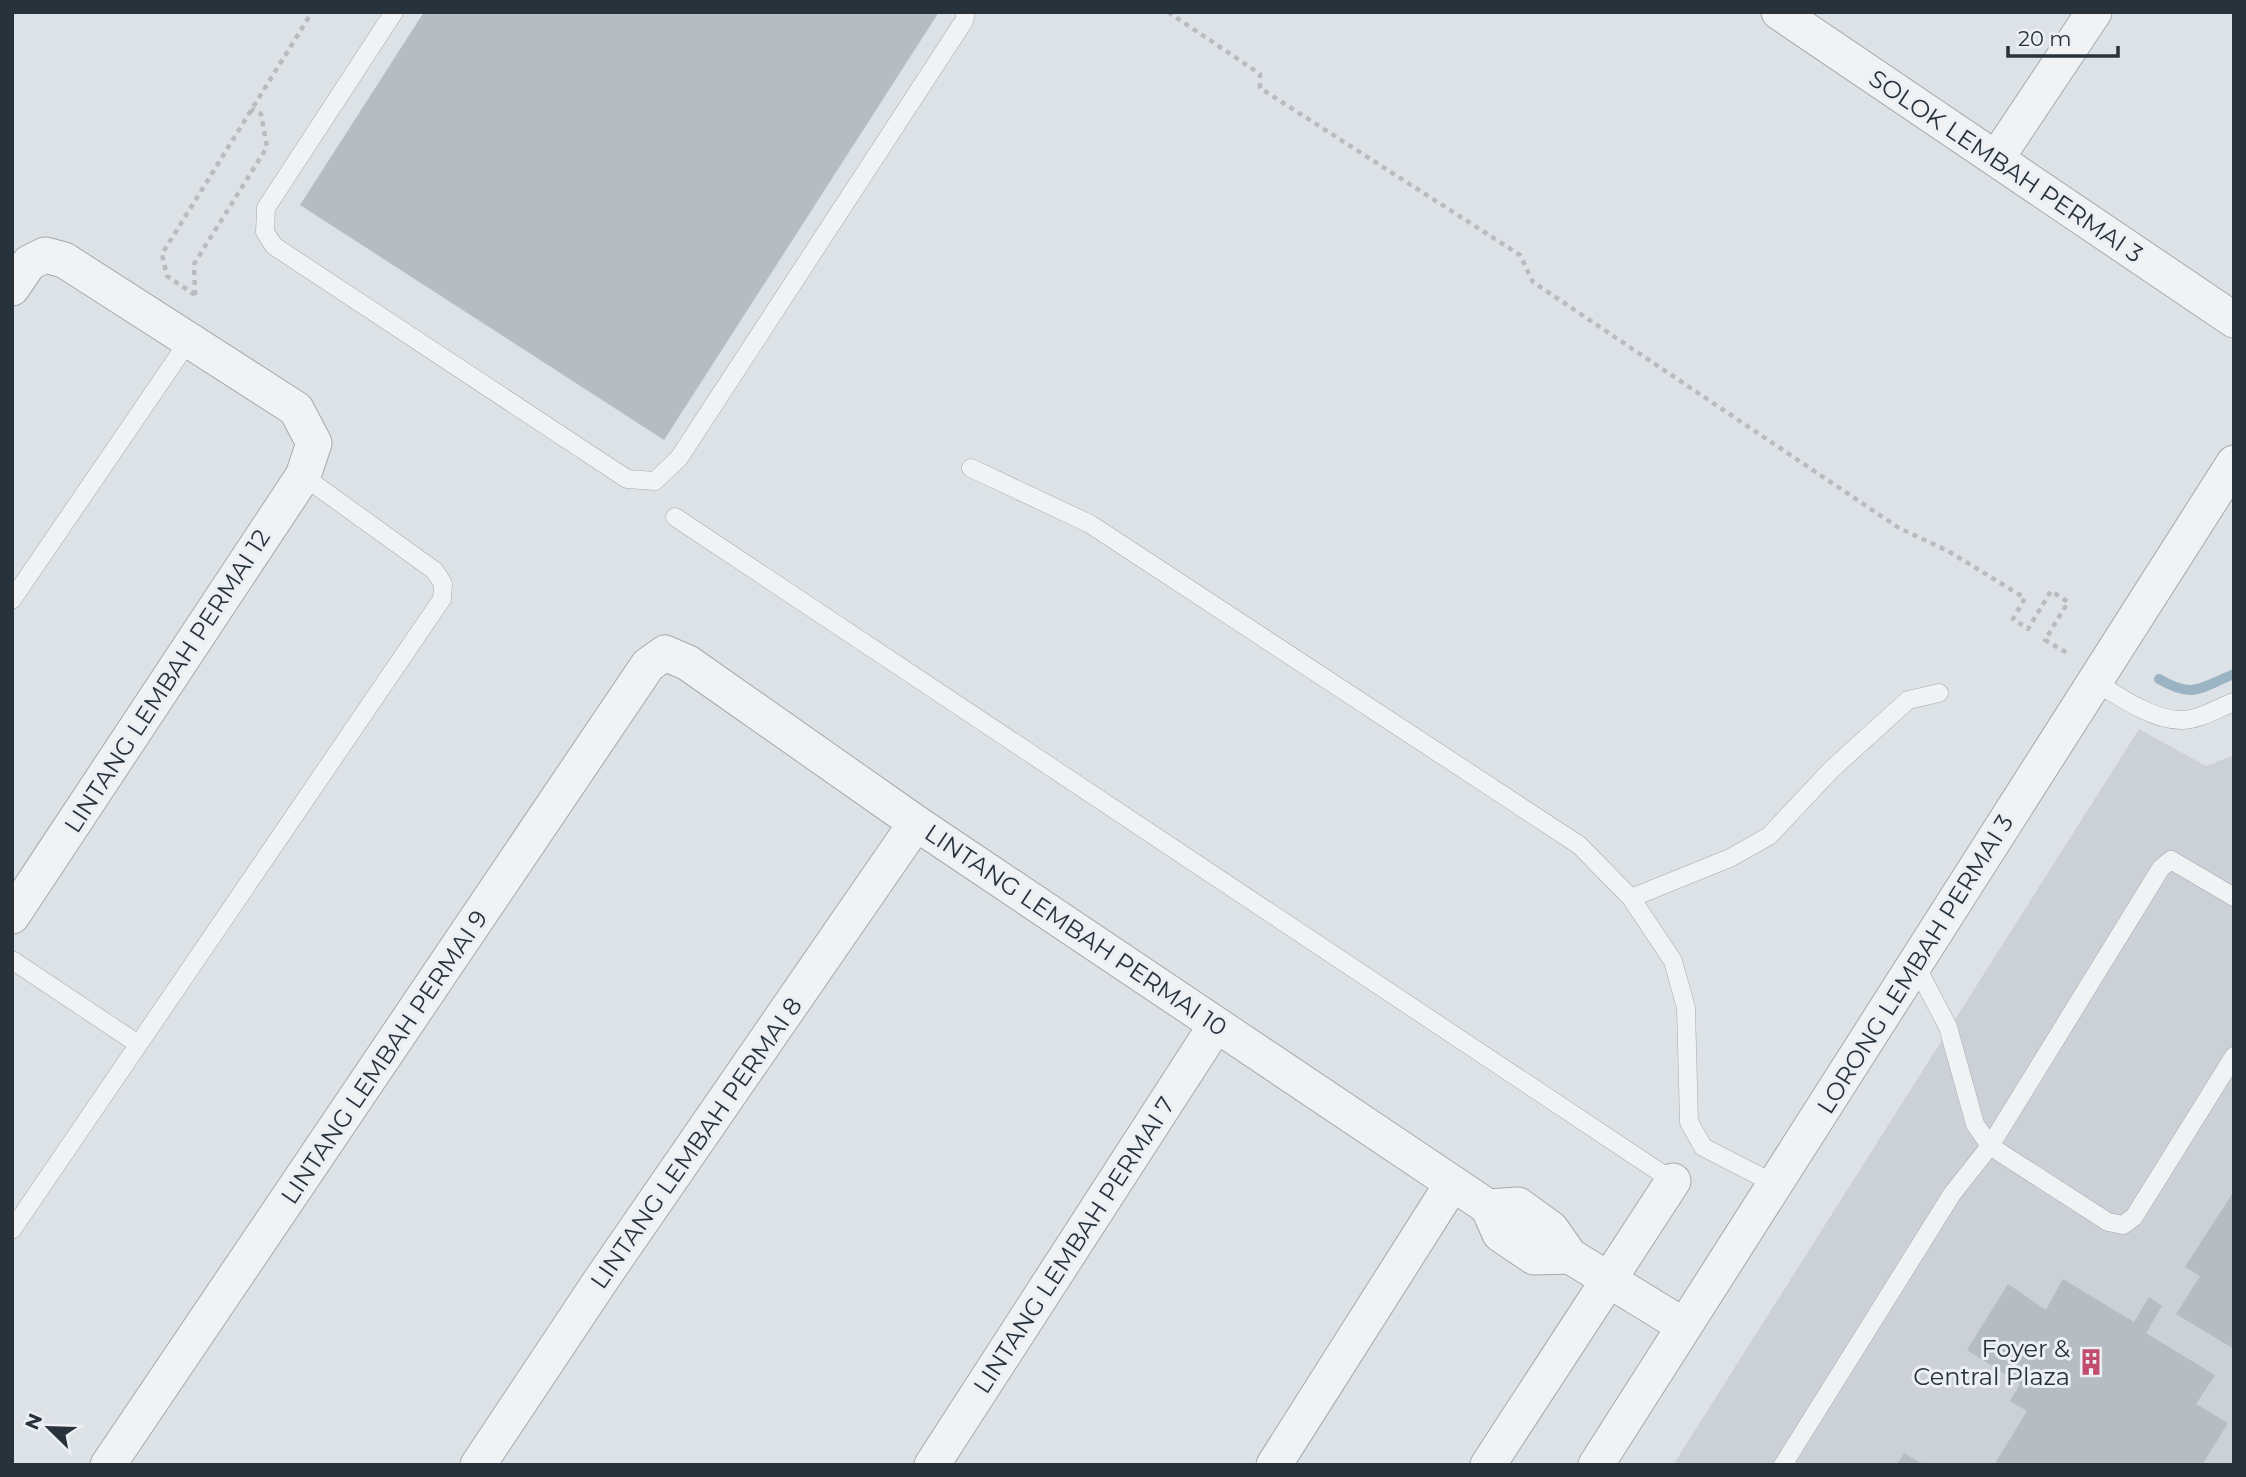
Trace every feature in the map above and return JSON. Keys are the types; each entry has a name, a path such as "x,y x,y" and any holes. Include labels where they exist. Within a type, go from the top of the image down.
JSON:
{"street":[{"name":"SOLOK LEMBAH PERMAI 3","path":"1779,12 2234,320"},
{"path":"1996,159 2094,12"},
{"path":"12,288 29,263 45,255 64,260 182,334"},
{"name":"LINTANG LEMBAH PERMAI 12","path":"12,916 303,476 314,443 296,409 182,334"},
{"name":"LORONG LEMBAH PERMAI 3","path":"1596,1465 2234,463"},
{"name":"LINTANG LEMBAH PERMAI 10","path":"665,653 688,663 916,823 1452,1184 1488,1207 1518,1205 1551,1229 1570,1256 1684,1326"},
{"name":"LINTANG LEMBAH PERMAI 9","path":"108,1465 648,665 665,653"},
{"name":"LINTANG LEMBAH PERMAI 8","path":"478,1465 609,1268 916,823"},
{"name":"LINTANG LEMBAH PERMAI 7","path":"932,1465 1216,1025"},
{"path":"1488,1465 1673,1181"},
{"path":"1273,1465 1452,1184"}],"lane":[{"path":"394,12 266,208 265,232 274,246 627,479 655,481 679,458 964,21 966,12"},
{"path":"12,600 182,334"},
{"path":"971,468 1090,524 1579,845 1631,898 1673,961 1686,1008 1689,1122 1703,1147 1775,1184"},
{"path":"12,1230 442,599 443,583 435,571 303,476"},
{"path":"675,517 1673,1181"},
{"path":"2097,677 2127,701 2180,720 2202,715 2234,702"},
{"path":"1631,898 1730,858 1769,836 1831,770 1908,700 1940,692"},
{"path":"1783,1465 1952,1194 1990,1146 2161,868 2171,860 2185,865 2234,897"},
{"path":"12,960 138,1044"},
{"path":"1914,964 1948,1027 1975,1124 1990,1146 2108,1222 2123,1224 2134,1217 2234,1056"}],"path":[{"path":"195,295 167,276 162,254 312,12"},
{"path":"1168,12 1260,74 1260,88 1520,255 1533,282 1899,528 1948,551 2025,598 2013,619 2028,629 2051,591 2068,602 2045,640 2097,677"},
{"path":"182,334 195,295 194,264 267,147 261,114 251,109"}],"shaded area":[{"path":"2139,729 2206,766 2234,755 2234,1465 1673,1465"}],"building":[{"path":"424,12 939,12 664,440 300,205"},
{"path":"2234,1191 2234,1349 2176,1314 2200,1276 2185,1267"},
{"name":"Foyer & Central Plaza","path":"2063,1279 2134,1322 2149,1297 2162,1306 2146,1333 2215,1375 2196,1404 2228,1423 2202,1465 1994,1465 2027,1411 2010,1401 2020,1384 1967,1350 2008,1284 2046,1310"},
{"name":"Foyer & Central Plaza","path":"1904,1453 1924,1465 1897,1465"}],"waterway":[{"path":"2159,679 2180,689 2189,690 2204,687 2234,674"}],"place":[{"name":"Foyer & Central Plaza","path":"2091,1362"}]}
